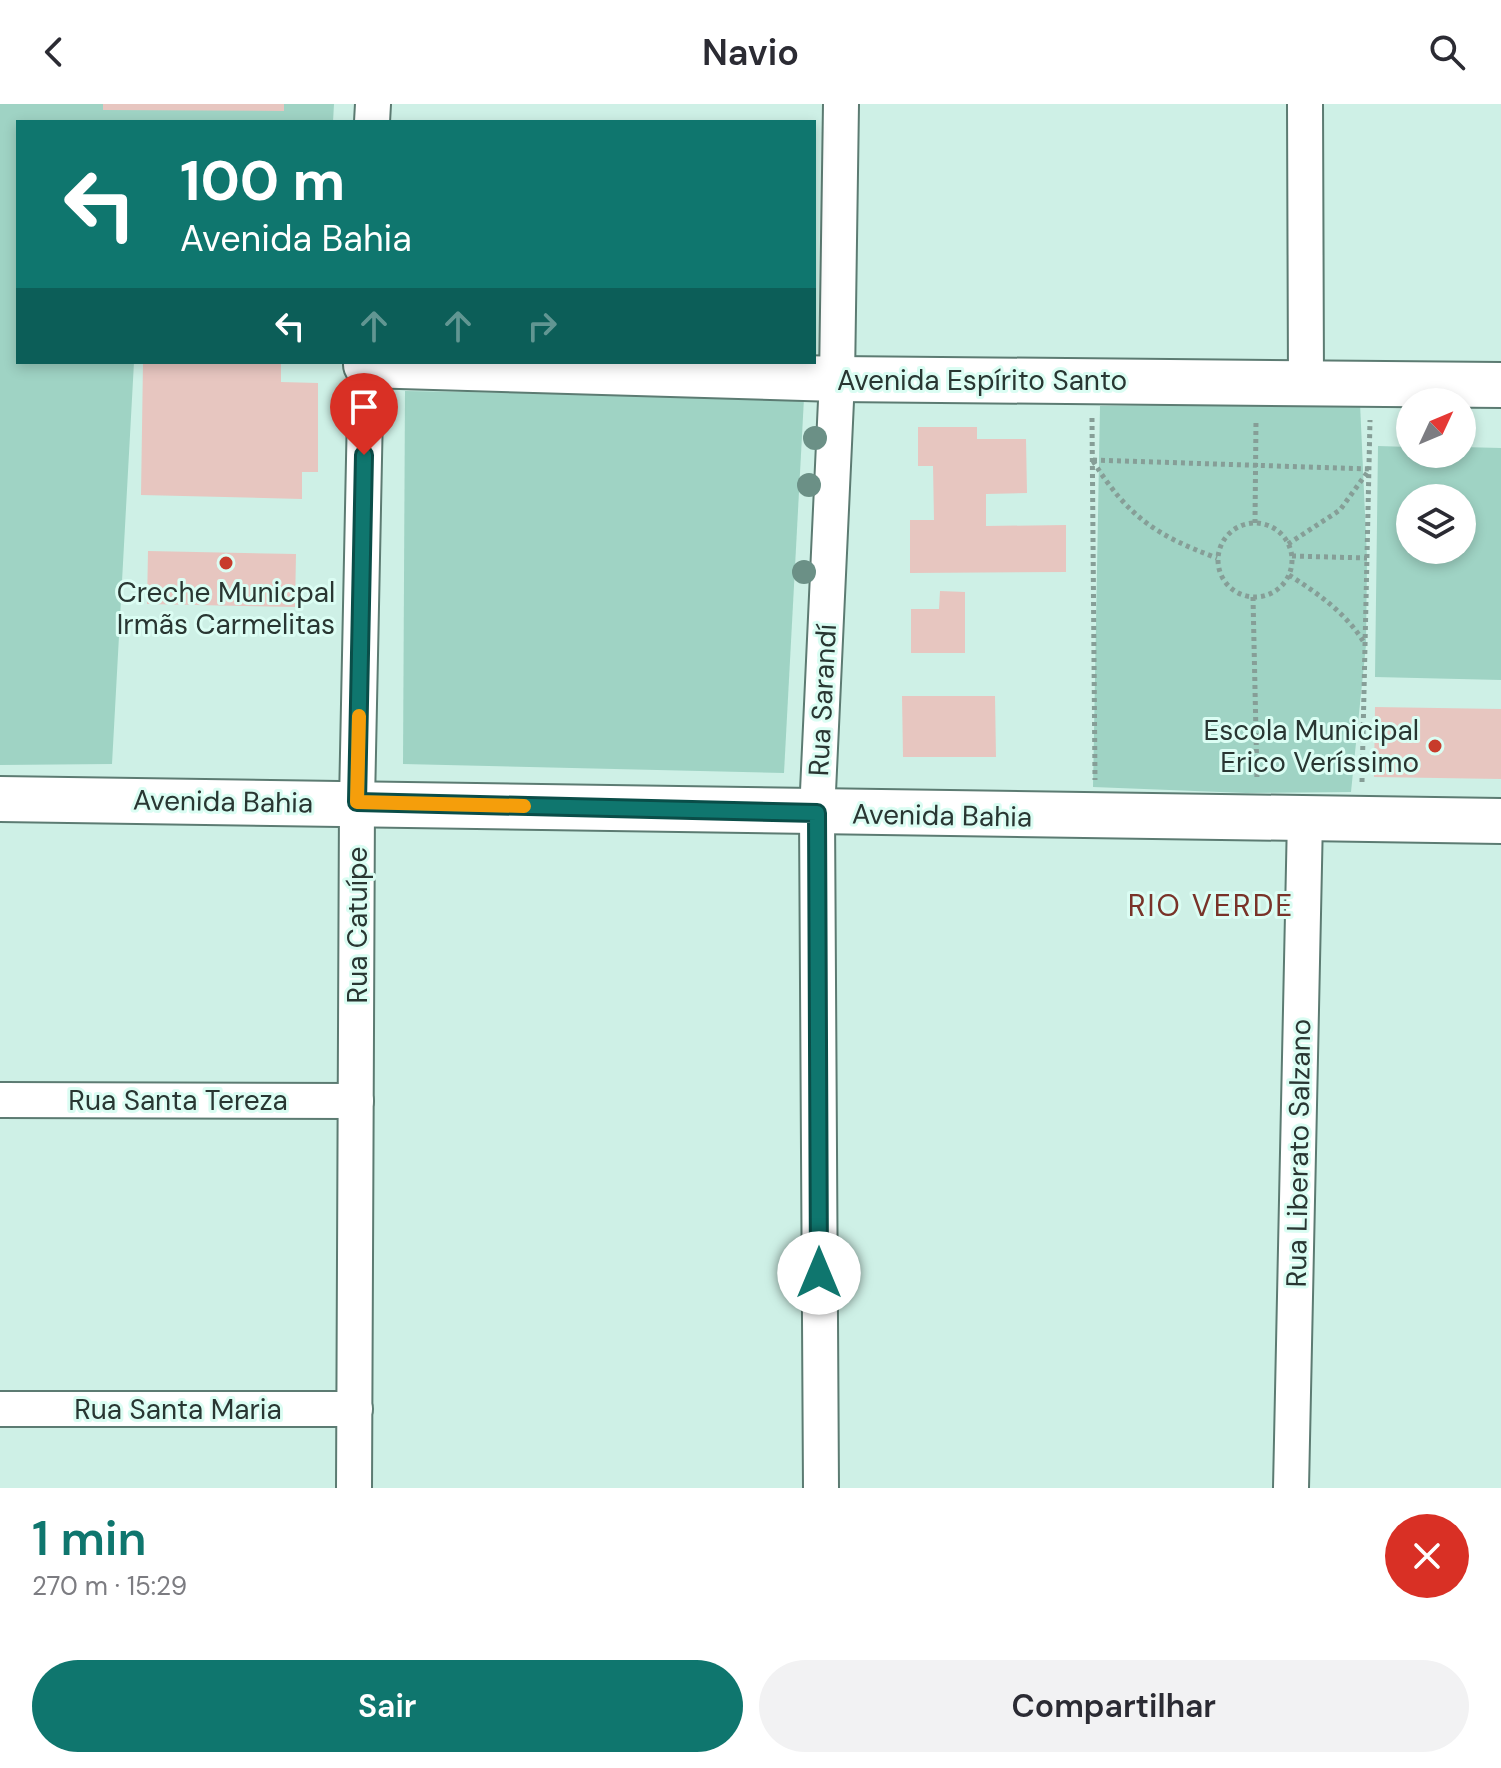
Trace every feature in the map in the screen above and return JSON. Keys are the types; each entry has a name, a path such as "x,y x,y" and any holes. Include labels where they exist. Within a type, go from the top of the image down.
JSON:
{"street":[{"name":"Rua Sarandí","path":"821,1488 817,813 837,379 841,104"},
{"path":"1305,104 1306,382"},
{"name":"Avenida Espírito Santo","path":"366,364 837,379 1501,385"},
{"name":"Rua Catuípe","path":"354,1488 357,802 366,364"},
{"name":"Avenida Bahia","path":"0,799 1501,821"},
{"name":"Rua Liberato Salzano","path":"1291,1488 1305,818"},
{"name":"Rua Santa Tereza","path":"0,1100 356,1101"},
{"name":"Rua Santa Maria","path":"0,1409 355,1409"}],"path":[{"path":"1092,381 1095,817"},
{"path":"1255,523 1257,383"},
{"path":"1361,818 1371,383"},
{"path":"1093,460 1369,469"},
{"path":"1093,460 1140,522 1164,537 1217,558"},
{"path":"1288,544 1340,510 1369,469"},
{"path":"1255,523 1275,529 1288,544 1292,556 1289,575 1275,592 1253,597 1231,589 1223,580 1217,558 1220,547 1233,529 1255,523"},
{"path":"1292,556 1367,558"},
{"path":"1289,575 1335,608 1355,628 1366,645"},
{"path":"1253,597 1257,795 1253,817"}],"green space":[{"path":"0,104 334,104 333,120 16,120 16,364 134,364 112,764 0,765"},
{"path":"405,391 804,398 784,773 403,764"},
{"path":"1360,403 1367,558 1366,645 1351,792 1246,793 1093,787 1100,406"},
{"path":"1378,446 1396,447 1396,468 1476,468 1476,447 1501,448 1501,680 1375,677"}],"building":[{"path":"103,104 284,104 284,111 103,110"},
{"path":"143,364 281,364 281,382 318,383 318,472 302,472 302,499 141,495"},
{"path":"918,427 977,427 977,439 1026,439 1027,493 986,494 986,526 1066,525 1066,572 910,573 910,520 934,520 933,466 918,466"},
{"path":"148,551 296,554 295,607 147,604"},
{"path":"940,591 965,592 965,653 911,653 911,609 939,609"},
{"path":"902,696 995,696 996,757 903,757"},
{"name":"Escola Municipal Erico Veríssimo","path":"1375,707 1501,709 1501,779 1374,777"}],"slow traffic":[{"path":"359,716 357,802 524,806"}],"place":[{"name":"Creche Municpal Irmãs Carmelitas","path":"226,563"},
{"name":"Escola Municipal Erico Veríssimo","path":"1435,746"}],"district":[{"name":"RIO VERDE","path":"1211,906"}],"route":[{"path":"364,455 357,802 817,813 819,1273"}]}
